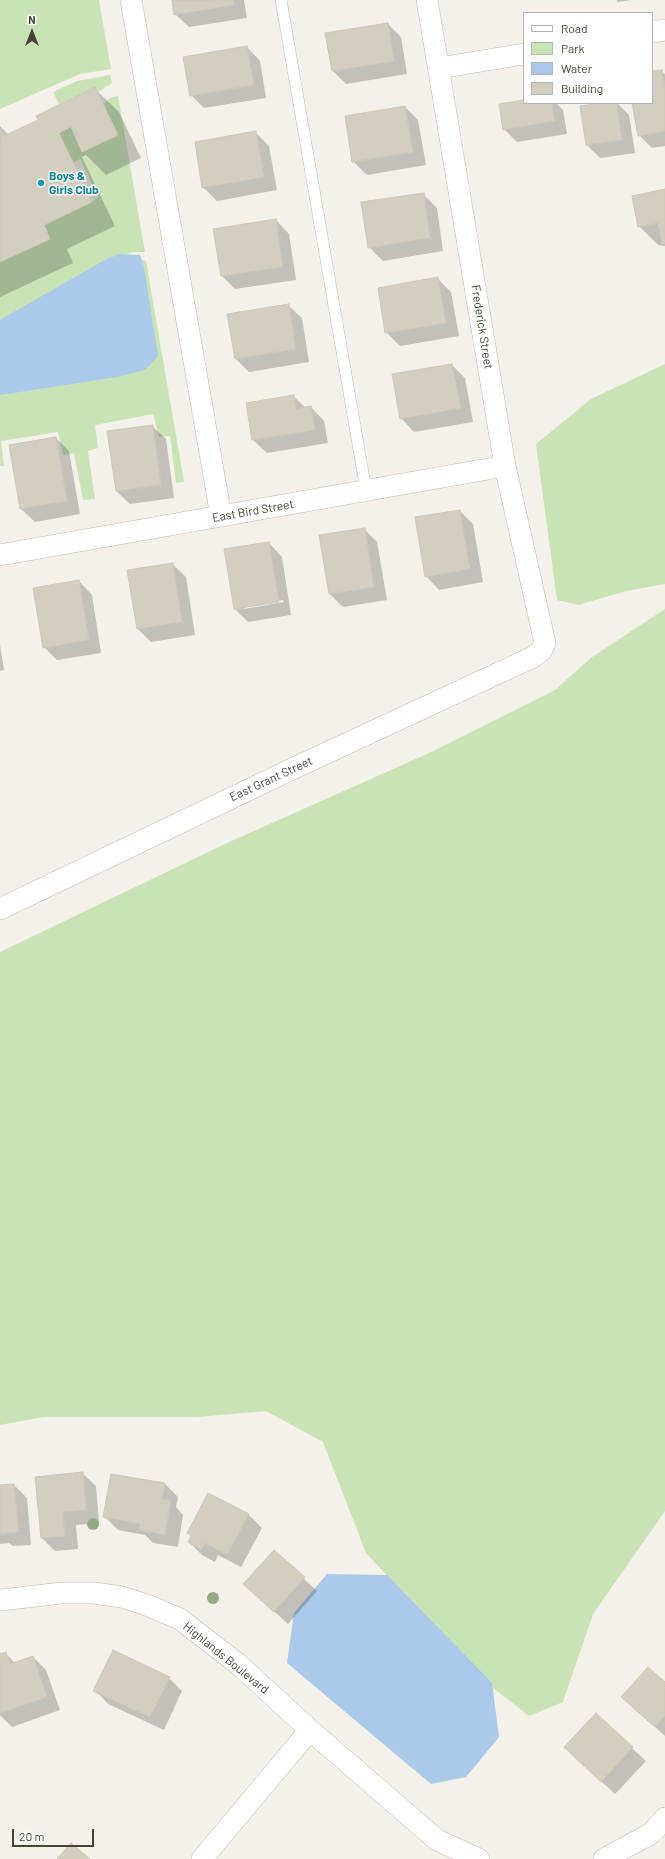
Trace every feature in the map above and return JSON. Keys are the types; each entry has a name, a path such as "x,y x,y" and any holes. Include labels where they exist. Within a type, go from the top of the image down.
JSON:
{"street":[{"path":"131,0 221,516"},
{"name":"Frederick Street","path":"427,0 505,466 545,643 542,651"},
{"path":"653,32 665,30"},
{"path":"439,68 523,54"},
{"name":"East Bird Street","path":"0,555 505,466"},
{"name":"East Grant Street","path":"0,909 290,770 533,657 542,651"},
{"name":"Highlands Boulevard","path":"0,1600 62,1593 94,1593 122,1597 147,1605 180,1619 238,1664 310,1730 437,1840 478,1859"},
{"path":"202,1859 310,1730"},
{"path":"604,1859 652,1833 665,1818"}],"lane":[{"path":"281,0 366,490"}],"green space":[{"path":"0,0 99,0 111,69 80,74 0,109"},
{"path":"110,75 112,83 98,92 95,87 59,104 53,92 77,81"},
{"path":"118,96 145,252 133,252 119,257 0,331 0,262 50,239 44,225 92,202 98,197 80,159 73,163 59,133 71,127 82,152 118,135 103,104 112,97"},
{"path":"135,261 146,261 184,482 176,483 170,436 159,437 153,414 95,425 98,448 88,451 95,499 83,500 74,453 63,455 58,432 1,441 4,466 0,466 0,341"},
{"path":"665,364 665,584 626,591 578,605 557,600 536,444 591,399"},
{"path":"665,609 665,1511 593,1614 563,1702 529,1716 492,1687 366,1553 323,1442 266,1411 197,1417 43,1417 0,1425 0,952 227,843 427,754 555,690 592,657"}],"water":[{"path":"119,254 140,255 144,267 158,356 145,370 117,377 0,395 0,320 105,260"},
{"path":"327,1574 387,1575 492,1683 499,1737 466,1777 431,1784 287,1663 294,1613"}],"building":[{"path":"172,0 234,0 234,5 174,15"},
{"path":"388,23 394,61 332,71 325,33"},
{"path":"247,46 254,85 190,96 183,57"},
{"path":"662,70 665,89 665,131 638,136 632,104 653,104 653,71"},
{"name":"Boys & Girls Club","path":"95,87 118,135 82,152 71,127 59,133 92,202 44,225 50,239 0,262 0,128 4,136 38,120 36,116"},
{"path":"523,100 523,104 552,104 555,121 503,130 499,104"},
{"path":"595,104 617,104 622,140 586,145 580,106"},
{"path":"405,106 413,152 352,162 345,116"},
{"path":"256,131 264,177 202,188 195,142"},
{"path":"665,189 665,244 662,244 658,223 638,227 632,196"},
{"path":"424,193 430,238 368,248 361,202"},
{"path":"276,219 283,267 221,276 213,229"},
{"path":"438,277 446,323 385,333 378,288"},
{"path":"289,304 296,349 235,359 227,314"},
{"path":"452,364 461,408 400,419 392,374"},
{"path":"294,395 296,409 311,406 315,430 252,440 246,403"},
{"path":"153,425 161,485 116,491 107,431"},
{"path":"56,437 67,501 20,509 9,445"},
{"path":"460,510 470,569 425,577 415,517"},
{"path":"365,528 374,587 329,594 319,535"},
{"path":"269,542 279,602 234,609 224,549"},
{"path":"173,563 182,622 137,629 127,570"},
{"path":"79,580 89,640 43,648 33,588"},
{"path":"83,1472 86,1510 63,1512 65,1536 41,1538 35,1477"},
{"path":"111,1474 165,1483 162,1499 171,1500 165,1535 139,1530 140,1524 103,1517"},
{"path":"14,1484 19,1532 0,1534 0,1485"},
{"path":"208,1493 249,1514 227,1555 205,1543 201,1550 188,1542 191,1536 187,1533"},
{"path":"274,1550 305,1577 274,1612 243,1584"},
{"path":"113,1650 170,1677 150,1717 93,1691"},
{"path":"6,1652 10,1664 33,1656 47,1697 0,1713 0,1654"},
{"path":"648,1667 665,1682 665,1716 655,1727 621,1697"},
{"path":"596,1713 633,1747 601,1782 564,1747"},
{"path":"71,1843 90,1859 57,1859"}],"place":[{"name":"Boys & Girls Club","path":"41,183"}]}
